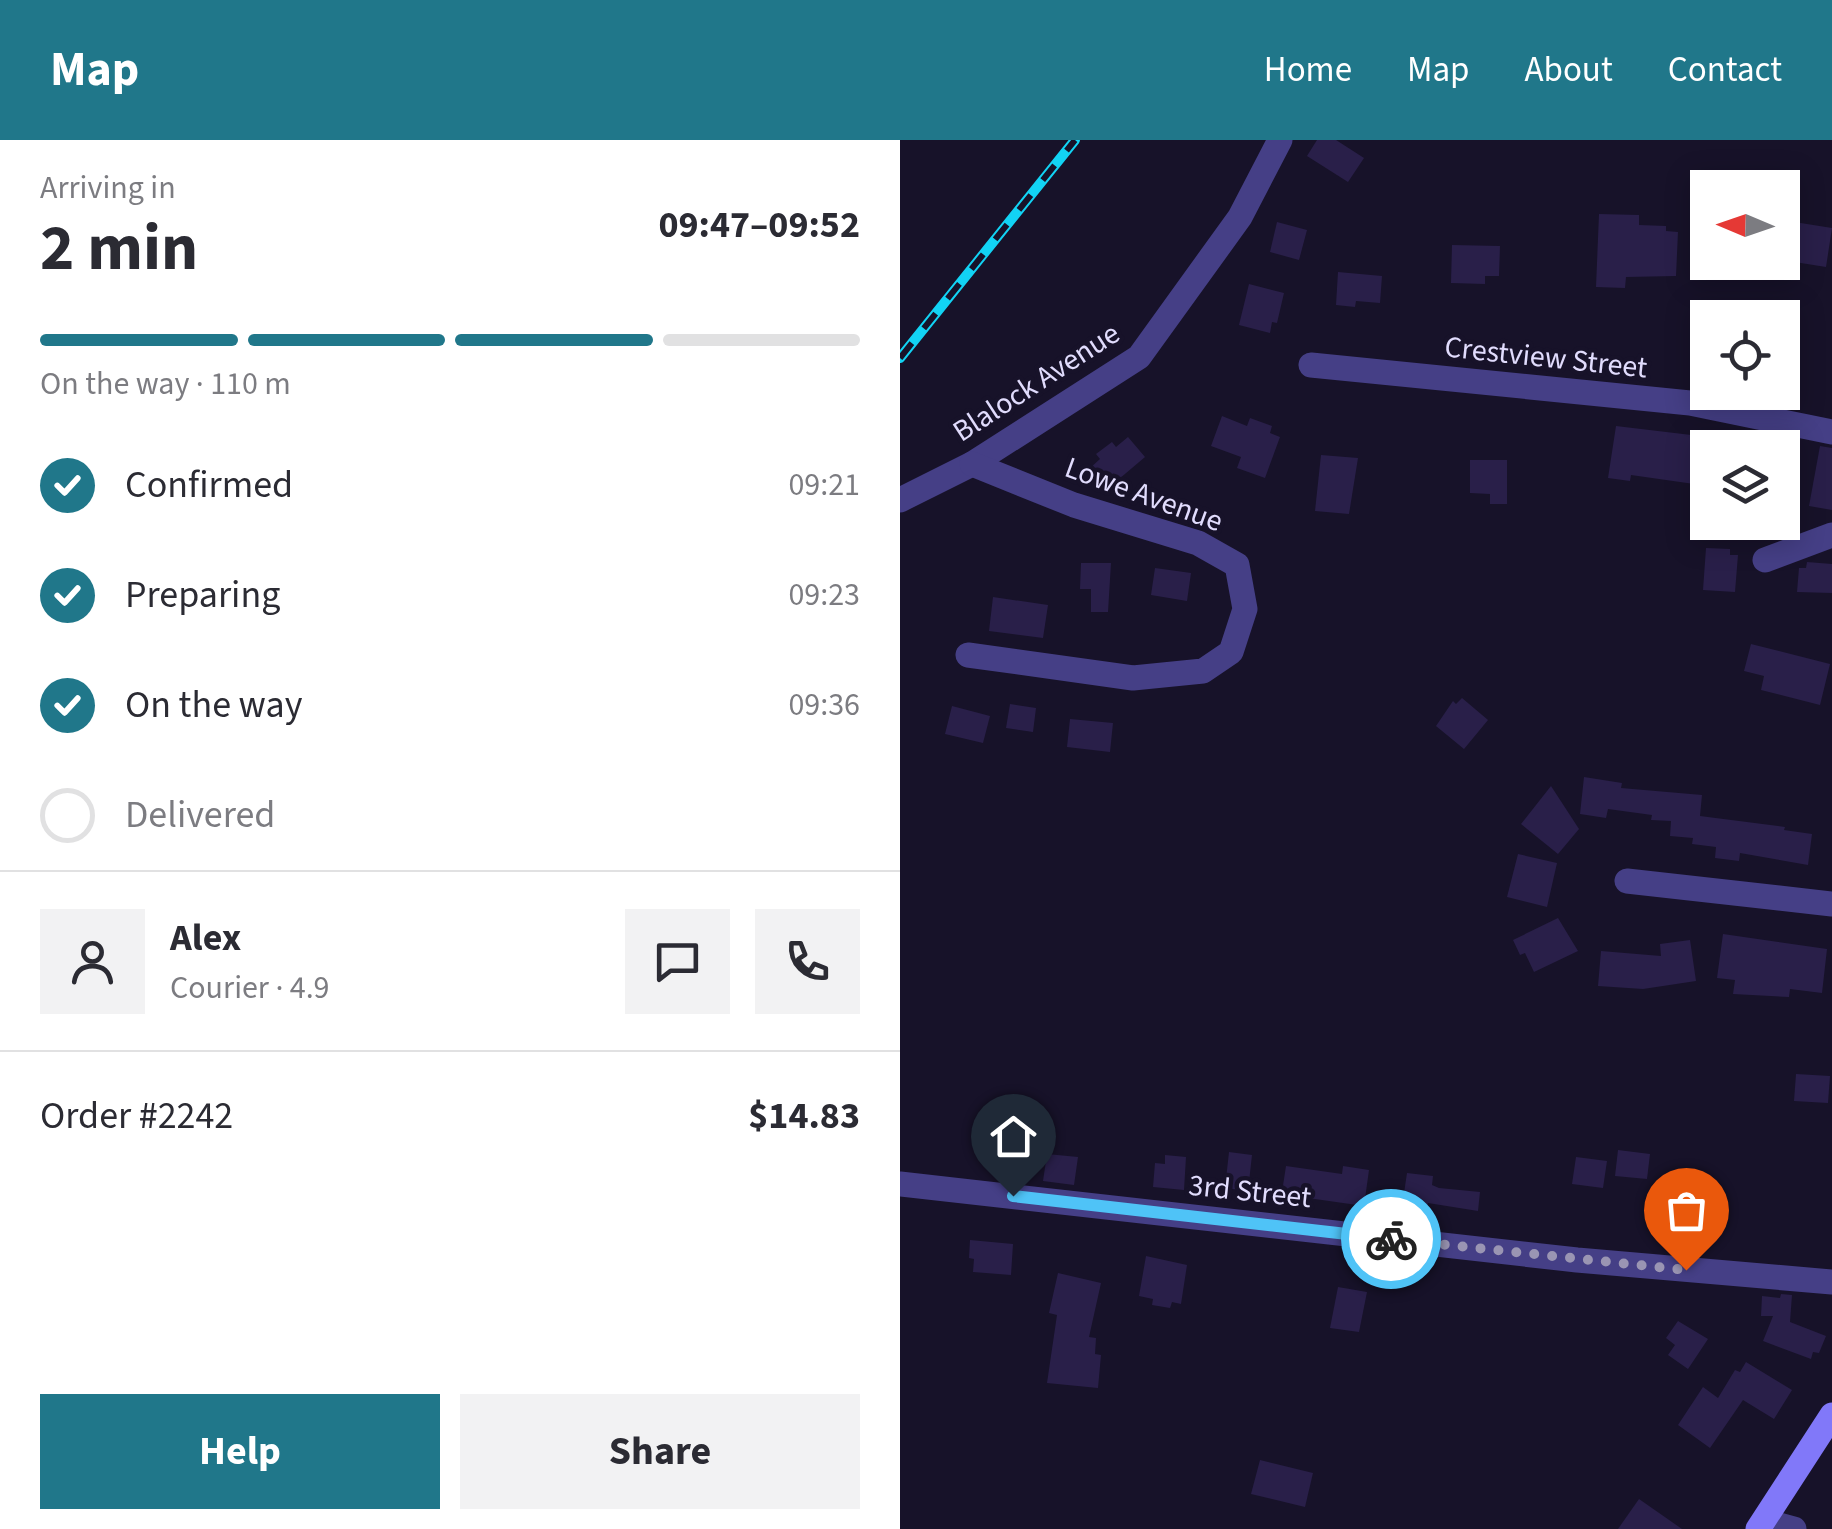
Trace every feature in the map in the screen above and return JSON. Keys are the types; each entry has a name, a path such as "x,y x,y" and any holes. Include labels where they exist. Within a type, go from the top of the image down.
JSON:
{"main road":[{"path":"1761,1525 1832,1415"}],"street":[{"name":"Blalock Avenue","path":"900,500 972,464 1139,357 1240,217 1280,140"},
{"name":"Crestview Street","path":"1311,365 1690,403 1832,432"},
{"name":"Lowe Avenue","path":"968,655 1134,678 1203,672 1230,652 1245,609 1236,565 1198,543 1074,505 972,464"},
{"path":"1764,560 1832,535"},
{"path":"1627,880 1832,904"},
{"name":"3rd Street","path":"900,1184 1576,1260 1832,1282"},
{"path":"1761,1525 1794,1529"}],"building":[{"path":"1317,140 1336,140 1364,158 1348,182 1307,156"},
{"path":"1599,214 1639,215 1639,225 1666,226 1666,231 1678,232 1676,276 1626,277 1625,288 1596,287"},
{"path":"1277,222 1307,230 1299,260 1270,252"},
{"path":"1800,223 1832,228 1826,267 1800,263"},
{"path":"1452,245 1500,246 1499,276 1485,276 1485,284 1451,283"},
{"path":"1338,272 1382,276 1380,303 1356,301 1355,307 1336,305"},
{"path":"1249,284 1284,293 1277,323 1272,322 1270,333 1239,325"},
{"path":"1222,416 1247,426 1250,418 1272,426 1270,433 1280,437 1265,478 1237,468 1241,457 1211,446"},
{"path":"1616,426 1690,435 1690,483 1631,475 1630,481 1608,478"},
{"path":"1128,437 1145,457 1106,490 1089,469 1100,459 1096,454 1112,442 1116,447"},
{"path":"1820,446 1832,448 1832,510 1809,506"},
{"path":"1321,455 1358,458 1349,514 1315,511"},
{"path":"1470,460 1507,460 1507,504 1490,504 1490,494 1470,493"},
{"path":"1706,548 1730,549 1730,555 1738,555 1735,592 1703,590"},
{"path":"1807,562 1832,564 1832,593 1797,592 1799,568 1806,568"},
{"path":"1081,563 1111,563 1108,612 1091,612 1091,589 1080,589"},
{"path":"1155,568 1191,573 1187,601 1151,595"},
{"path":"993,597 1048,605 1043,638 989,631"},
{"path":"1751,644 1830,664 1820,705 1761,690 1764,676 1744,671"},
{"path":"1462,698 1488,720 1464,749 1436,726 1453,701 1456,704"},
{"path":"1010,704 1036,708 1033,732 1006,728"},
{"path":"952,706 990,716 983,743 945,734"},
{"path":"1070,719 1113,723 1110,752 1067,747"},
{"path":"1584,777 1622,783 1621,788 1702,795 1700,816 1812,834 1808,865 1740,853 1739,861 1715,858 1716,847 1692,844 1693,838 1670,836 1671,821 1651,820 1652,815 1608,809 1606,818 1580,814"},
{"path":"1551,786 1579,829 1558,854 1521,824"},
{"path":"1518,854 1557,863 1547,907 1507,897"},
{"path":"1558,918 1578,951 1534,972 1513,940"},
{"path":"1723,934 1827,949 1822,993 1790,989 1789,997 1733,994 1735,980 1717,978"},
{"path":"1690,940 1696,981 1643,989 1598,986 1601,951 1661,956 1660,944"},
{"path":"1796,1074 1830,1076 1828,1103 1794,1101"},
{"path":"1618,1150 1650,1154 1647,1179 1615,1176"},
{"path":"1229,1152 1252,1155 1248,1191 1225,1188"},
{"path":"1047,1154 1078,1157 1074,1185 1043,1181"},
{"path":"1165,1155 1186,1157 1184,1190 1153,1187 1155,1163 1165,1164"},
{"path":"1576,1157 1607,1161 1603,1188 1572,1184"},
{"path":"1286,1166 1342,1174 1343,1166 1369,1170 1364,1206 1289,1198 1290,1193 1282,1192"},
{"path":"1407,1173 1433,1176 1432,1185 1439,1188 1480,1192 1478,1211 1428,1203 1425,1223 1400,1220"},
{"path":"1662,1201 1690,1203 1689,1240 1660,1238"},
{"path":"970,1240 1013,1244 1011,1275 973,1272"},
{"path":"1146,1256 1187,1265 1181,1304 1172,1302 1170,1308 1152,1305 1153,1299 1139,1296"},
{"path":"1058,1273 1101,1283 1089,1337 1096,1338 1095,1354 1101,1355 1098,1388 1047,1383 1057,1315 1049,1313"},
{"path":"1338,1287 1367,1292 1359,1332 1330,1328"},
{"path":"1781,1294 1792,1295 1790,1322 1826,1336 1819,1353 1813,1352 1811,1359 1763,1341 1773,1316 1761,1316 1762,1296 1780,1298"},
{"path":"1678,1321 1708,1339 1688,1369 1668,1355 1675,1345 1666,1338"},
{"path":"1746,1362 1792,1390 1774,1419 1743,1400 1710,1448 1678,1425 1703,1387 1718,1398 1735,1370 1740,1372"},
{"path":"1260,1460 1313,1473 1305,1507 1251,1494"},
{"path":"1639,1499 1682,1529 1618,1529"}],"railway":[{"path":"900,358 1075,140"}],"way so far":[{"path":"1391,1239 1686,1270"}],"route":[{"path":"1013,1196 1391,1239"}]}
